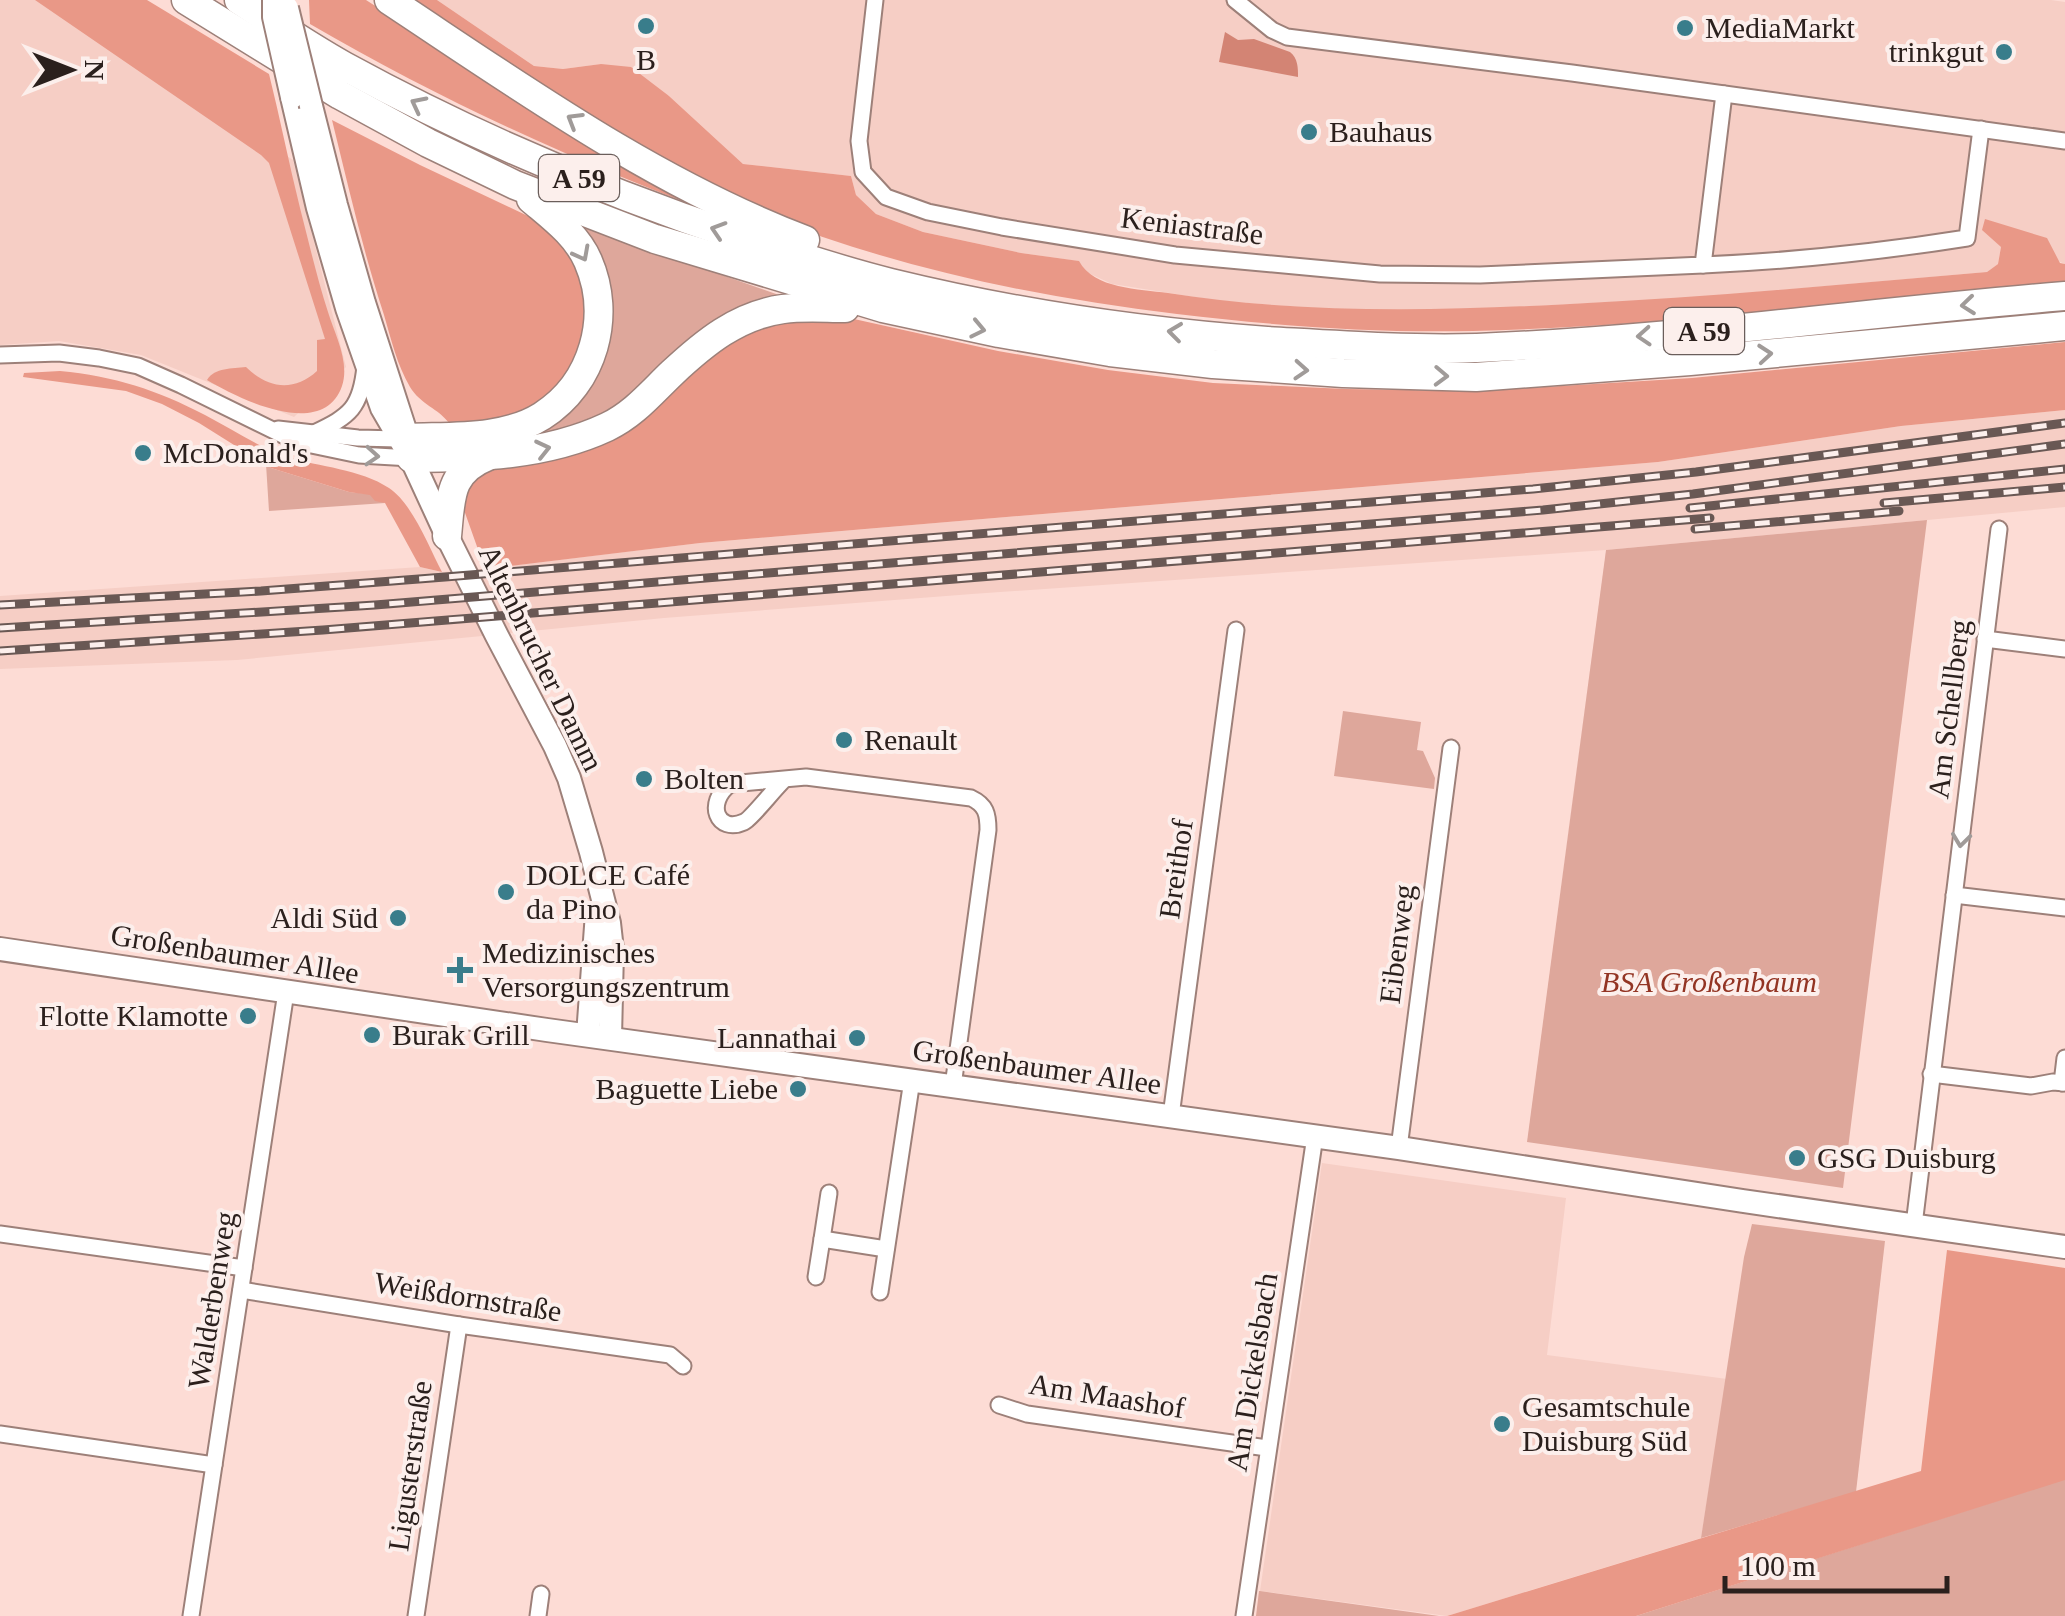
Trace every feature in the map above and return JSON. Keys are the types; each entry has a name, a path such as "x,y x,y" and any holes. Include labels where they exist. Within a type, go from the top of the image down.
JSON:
{"highway":[{"name":"A 59","path":"186,0 340,95 515,185 655,239 883,308 999,333 1213,364 1476,377 2065,326"},
{"name":"A 59","path":"238,0 340,64 522,155 663,212 822,264 946,296 1112,325 1342,346 1474,348 1691,333 2065,296"},
{"path":"389,0 530,94 691,190 775,229 946,296"},
{"path":"406,445 509,430 542,416 564,398 590,363 599,314 588,260 572,235 515,185"},
{"path":"406,445 488,455 558,446 609,426 639,407 714,335 755,315 784,309 883,308"},
{"path":"447,536 455,482 472,462 488,455"}],"main road":[{"name":"Altenbrucher Damm","path":"282,3 318,208 346,308 382,408 406,445"},
{"name":"Altenbrucher Damm","path":"302,101 406,445 447,536 562,762 584,824 612,950 599,1037"},
{"name":"Großenbaumer Allee","path":"0,949 2065,1247"}],"street":[{"name":"Keniastraße","path":"875,0 858,141 863,172 886,197 928,212 1002,228 1175,255 1380,274 1480,276 1784,261 1967,238 1981,129"},
{"path":"1236,0 1287,38 2065,142"},
{"path":"1703,264 1724,94"},
{"path":"0,355 59,353 138,366 297,442 332,451 359,455 406,445"},
{"path":"314,433 354,408 362,392 366,362"},
{"path":"268,428 406,445"},
{"name":"Am Schellberg","path":"1914,1225 1999,529"},
{"name":"Breithof","path":"1171,1116 1236,630"},
{"path":"1985,639 2065,649"},
{"name":"Eibenweg","path":"1399,1148 1450,748"},
{"path":"784,780 806,777 972,798 986,810 988,830 953,1086"},
{"path":"1954,895 2065,908"},
{"name":"Walderbenweg","path":"191,1616 286,992"},
{"path":"1931,1074 2031,1086 2063,1083 2065,1058"},
{"path":"880,1292 912,1080"},
{"name":"Am Dickelsbach","path":"1244,1616 1315,1136"},
{"path":"816,1278 829,1193"},
{"path":"0,1234 244,1268"},
{"path":"822,1239 886,1249"},
{"name":"Weißdornstraße","path":"241,1290 670,1354 684,1366"},
{"name":"Ligusterstraße","path":"416,1616 459,1324"},
{"name":"Am Maashof","path":"998,1405 1027,1414 1267,1448"},
{"path":"0,1434 214,1465"},
{"path":"538,1616 541,1594"}],"shaded area":[{"path":"0,0 46,0 293,160 346,367 294,417 141,355 59,341 0,345"},
{"path":"35,0 147,0 269,74 313,260 343,358 342,386 332,402 317,411 279,411 207,380 219,371 246,367 263,380 290,385 317,371 317,340 325,339 269,163"},
{"path":"309,0 366,0 523,101 735,221 572,156 413,81 310,24"},
{"path":"404,0 437,0 534,66 631,67 743,164 851,176 856,195 876,214 923,232 1079,261 1095,277 1131,288 1268,305 1419,309 1779,290 1987,272 1998,264 2001,247 1982,230 1985,219 2047,238 2060,263 2065,264 2065,282 1695,318 1473,331 1288,325 1054,296 873,253 756,212 699,187"},
{"path":"437,0 2065,2 2065,264 1983,230 2001,247 1998,264 1987,272 1688,298 1474,309 1344,310 1220,301 1112,284 1084,271 1078,261 923,232 876,214 856,195 851,176 743,164 669,96 601,64 563,69 534,66"},
{"path":"1225,32 1238,40 1254,39 1290,52 1296,60 1298,77 1219,62"},
{"path":"332,120 549,226 565,238 590,289 584,358 536,408 509,419 449,423 414,393 392,343"},
{"path":"820,314 1108,370 1213,383 1346,389 1478,391 1692,378 2065,342 2065,410 1901,426 1658,462 700,543 485,569 459,496 477,468 528,462 679,379 757,322"},
{"path":"60,371 99,376 152,391 276,453 378,482 405,504 442,572 420,567 385,503 370,495 271,468 199,423 126,391 23,377 24,373"},
{"path":"2065,410 2065,507 1606,550 664,618 237,660 0,669 0,596 420,567 442,572 484,569 700,543 1658,462 1901,426"},
{"name":"Gesamtschule Duisburg Süd","path":"1322,1163 1566,1198 1547,1355 1727,1379 1701,1538 1447,1616 1260,1591"},
{"path":"1947,1250 2065,1268 2065,1480 1636,1616 1447,1616 1921,1471"}],"green space":[{"path":"571,222 793,300 634,400 556,439 513,440"},
{"path":"266,464 349,492 370,494 385,503 269,511"},
{"name":"BSA Großenbaum","path":"1927,520 1843,1188 1527,1142 1606,550"},
{"path":"1343,711 1421,722 1417,750 1423,751 1435,778 1434,789 1334,776"},
{"path":"1752,1224 1885,1241 1856,1492 1701,1538 1744,1257"},
{"path":"2065,1479 2065,1616 1636,1616"},
{"path":"1260,1591 1439,1616 1256,1616"}],"railway":[{"path":"0,605 261,591 1533,489 1696,472 2065,423"},
{"path":"0,628 375,605 1543,510 2065,444"},
{"path":"1690,508 2065,469"},
{"path":"1884,503 2065,487"},
{"path":"1695,529 1899,511"},
{"path":"0,651 323,630 1710,518"}],"place":[{"name":"B","path":"646,26"},
{"name":"MediaMarkt","path":"1685,28"},
{"name":"trinkgut","path":"2004,52"},
{"name":"Bauhaus","path":"1309,132"},
{"name":"McDonald's","path":"143,453"},
{"name":"Renault","path":"844,740"},
{"name":"Bolten","path":"644,779"},
{"name":"DOLCE Café da Pino","path":"506,892"},
{"name":"Aldi Süd","path":"398,918"},
{"name":"Medizinisches Versorgungszentrum","path":"460,970"},
{"name":"Flotte Klamotte","path":"248,1016"},
{"name":"Burak Grill","path":"372,1035"},
{"name":"Lannathai","path":"857,1038"},
{"name":"Baguette Liebe","path":"798,1089"},
{"name":"GSG Duisburg","path":"1797,1158"},
{"name":"Gesamtschule Duisburg Süd","path":"1502,1424"}]}
